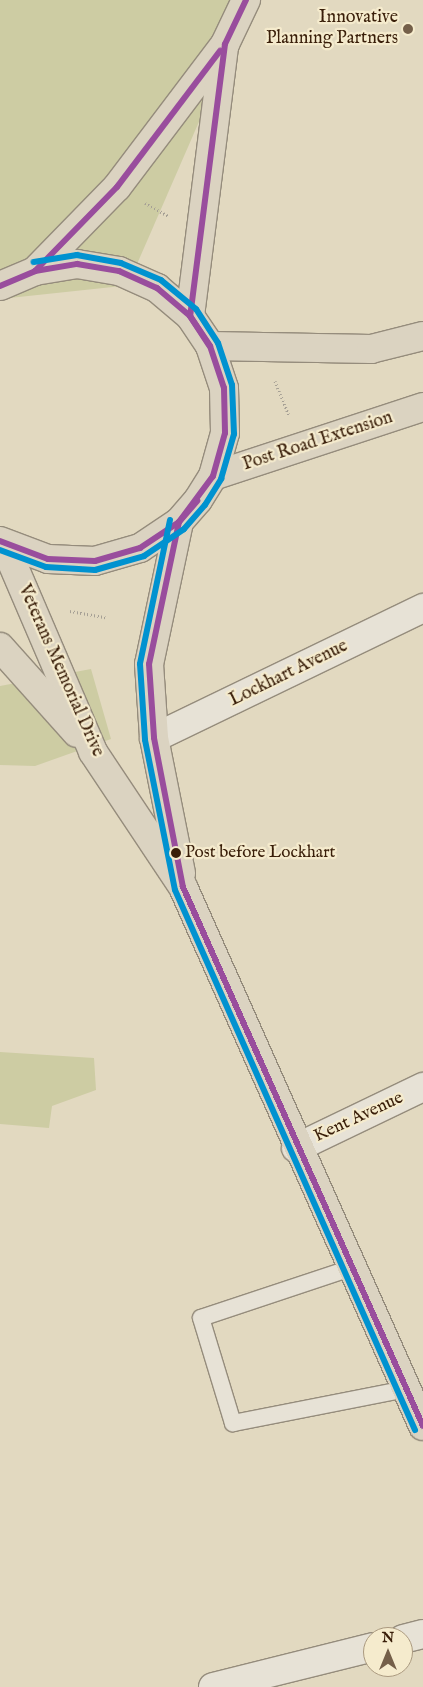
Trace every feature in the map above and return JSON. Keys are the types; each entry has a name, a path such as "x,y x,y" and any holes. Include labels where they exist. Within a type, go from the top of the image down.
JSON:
{"main road":[{"path":"35,271 117,187 225,44 246,0"},
{"path":"190,316 225,44"},
{"path":"0,286 35,271 77,264 119,271 158,288 190,316 210,346 224,397 225,433 213,476 179,522 140,548 95,561 48,559 2,542"},
{"path":"210,346 371,349 423,336"},
{"name":"Post Road Extension","path":"213,476 423,407"},
{"path":"179,522 149,664 154,738 183,887 296,1148 354,1267 423,1426"},
{"name":"Veterans Memorial Drive","path":"2,542 93,752 183,887"},
{"path":"0,647 93,752"}],"street":[{"name":"Lockhart Avenue","path":"154,738 423,608"},
{"name":"Kent Avenue","path":"296,1148 423,1087"},
{"path":"213,1687 363,1650"}],"lane":[{"path":"354,1267 201,1318 233,1423 407,1389"}],"path":[{"path":"136,198 173,219"},
{"path":"274,378 289,415"},
{"path":"62,609 105,617"}],"green space":[{"path":"0,0 252,0 134,271 122,286 0,299"},
{"path":"91,669 111,739 35,766 0,765 0,686"},
{"path":"0,1052 94,1058 96,1090 52,1106 49,1128 0,1124"}],"transit line":[{"path":"246,0 225,44 190,316 210,346 224,388 225,433 213,476 179,522 149,664 154,738 183,887 423,1426"},
{"path":"35,271 117,187 220,51"},
{"path":"0,550 46,567 95,570 144,556 184,529 205,505 221,479 234,434 232,385 218,343 196,309 161,280 121,263 77,255 34,262"},
{"path":"0,286 35,271 77,264 119,271 157,288 190,316 209,345"},
{"path":"0,541 48,559 95,561 140,548 179,522 197,501"},
{"path":"170,520 140,664 145,740 175,890 415,1430"}],"place":[{"name":"Innovative Planning Partners","path":"408,29"},
{"name":"Post before Lockhart","path":"176,853"}]}
